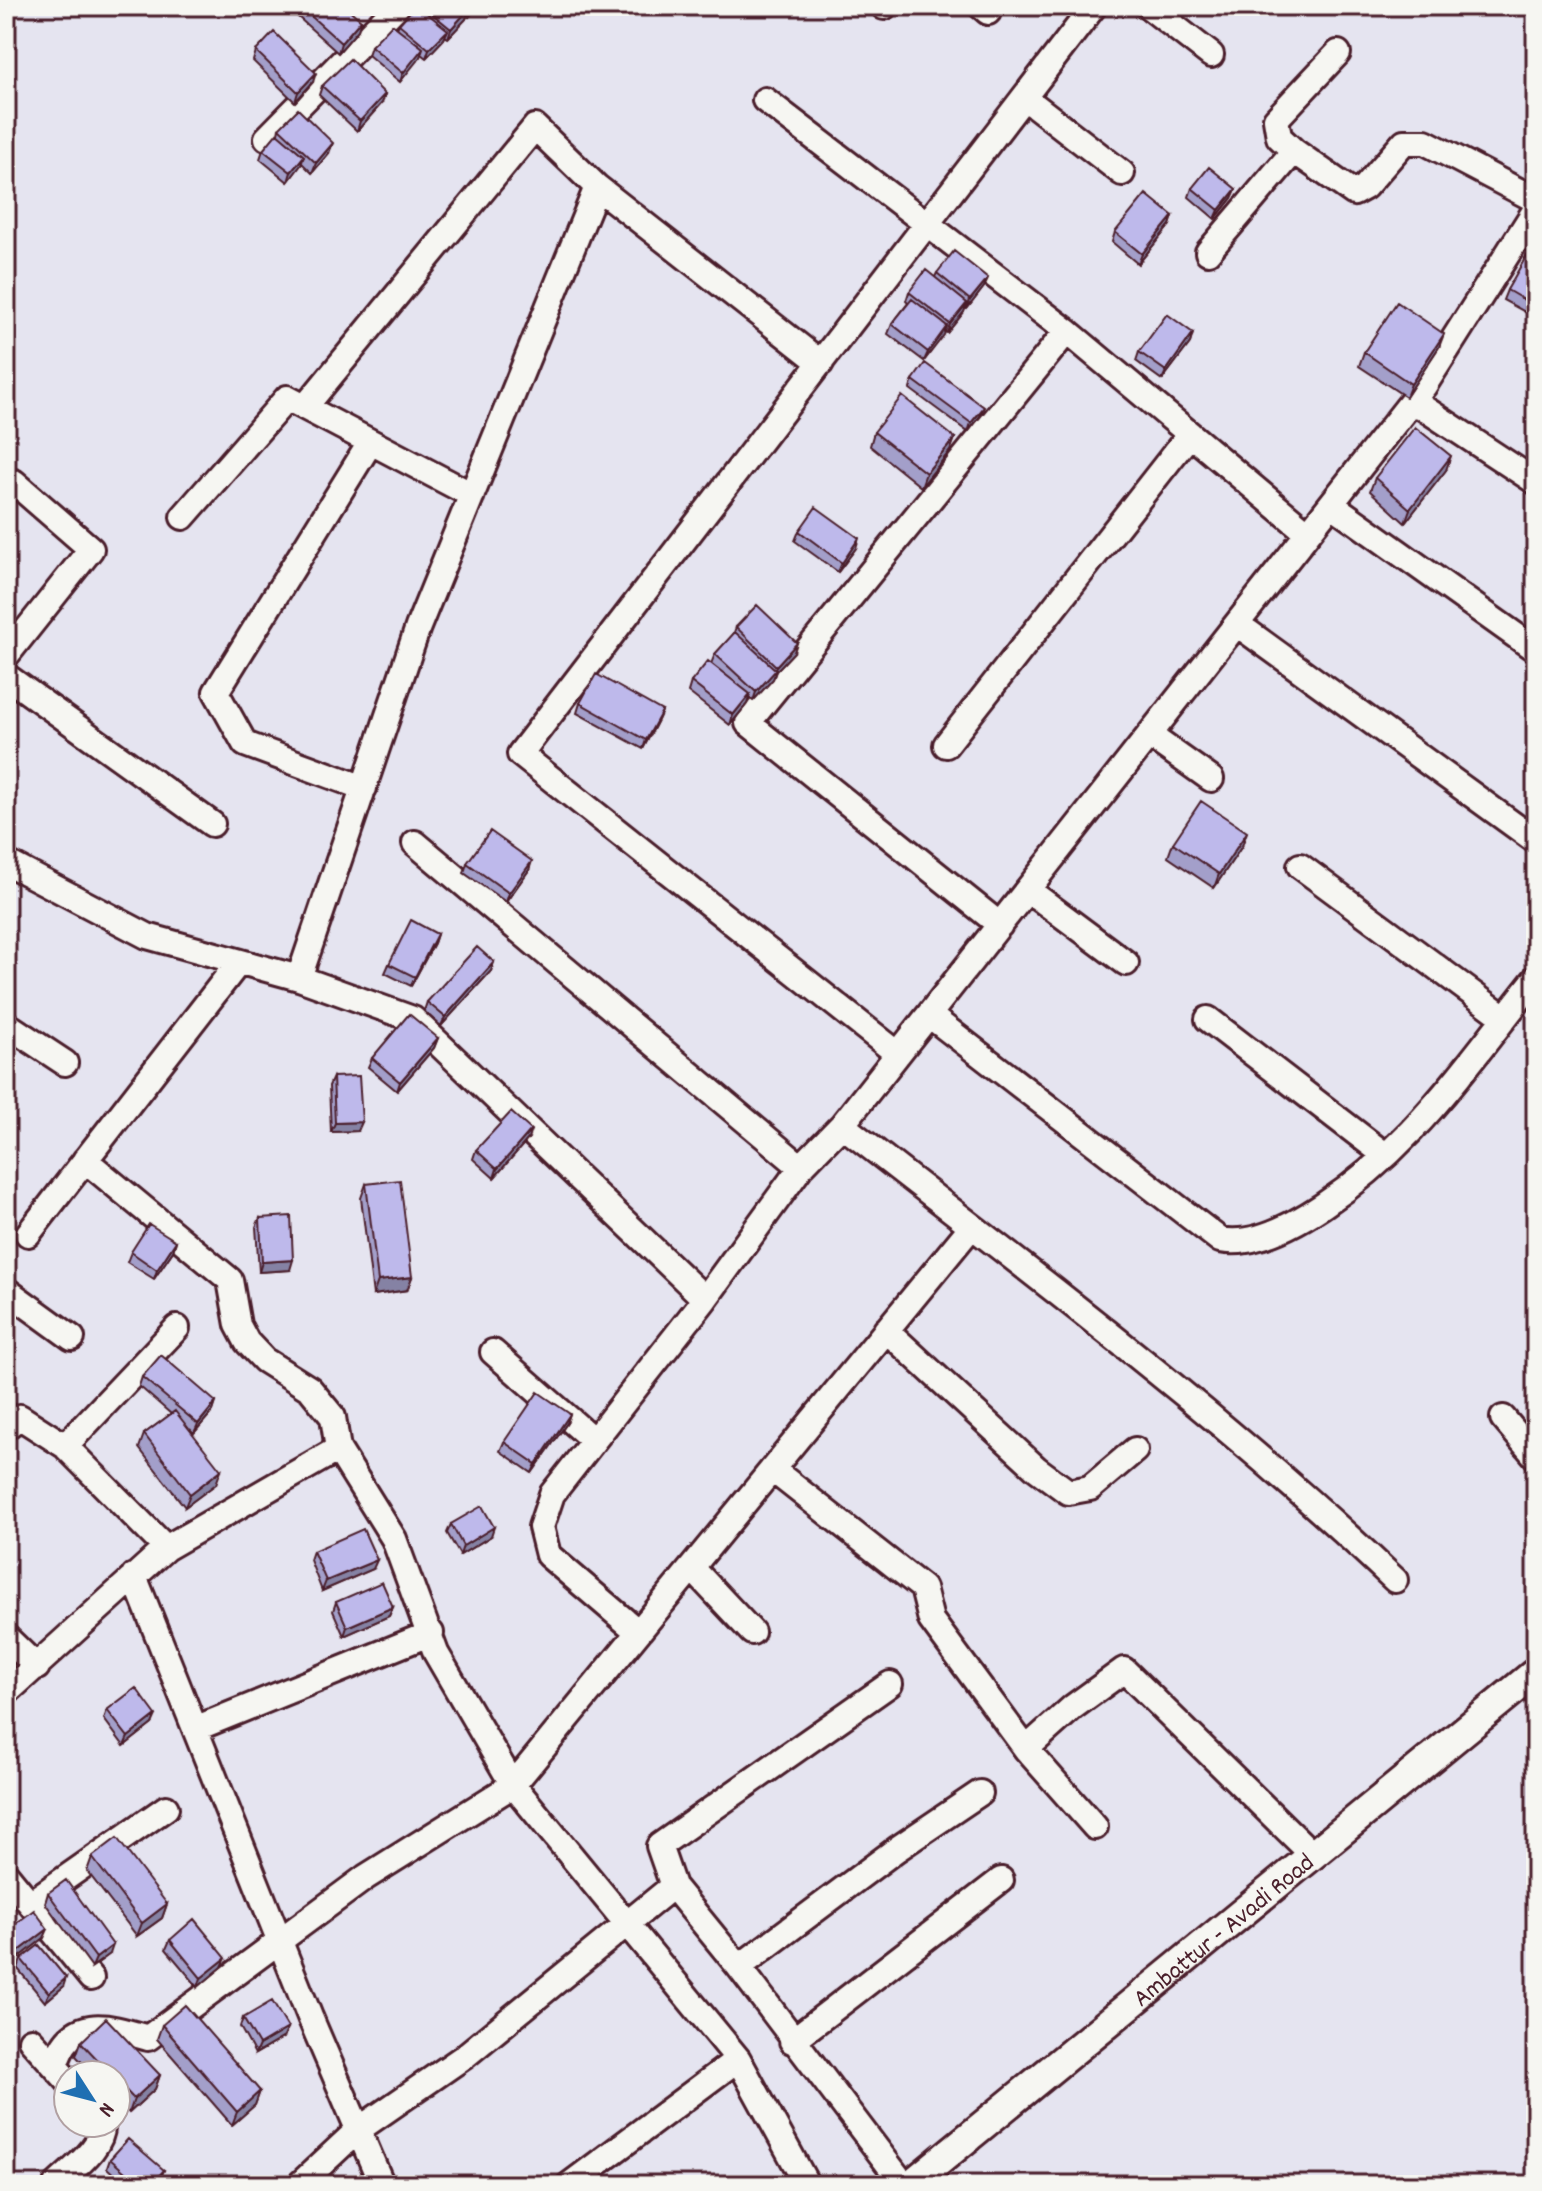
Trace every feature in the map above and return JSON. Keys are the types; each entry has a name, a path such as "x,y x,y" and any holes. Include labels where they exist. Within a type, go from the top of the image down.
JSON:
{"street":[{"path":"267,138 397,6"},
{"path":"898,1054 520,754 1094,6"},
{"path":"1148,6 1211,55"},
{"path":"1338,53 1276,119 1279,137 1294,151 1354,193 1365,187 1404,142 1425,142 1536,200"},
{"path":"1025,98 1122,173"},
{"path":"765,100 1067,331 1308,533"},
{"path":"305,407 535,127 597,187 821,363"},
{"path":"1208,252 1294,151"},
{"path":"299,978 418,627 597,187"},
{"path":"638,1632 548,1555 541,1527 552,1494 592,1439 705,1299 801,1167 842,1125 1413,401 1536,209"},
{"path":"1000,925 748,723 1067,331"},
{"path":"183,517 287,398 472,495"},
{"path":"1413,401 1536,482"},
{"path":"946,745 1190,434"},
{"path":"364,788 245,744 216,692 370,443"},
{"path":"6,656 91,549 14,482"},
{"path":"1331,504 1536,650"},
{"path":"1237,624 1536,841"},
{"path":"6,676 212,824"},
{"path":"1149,735 1211,779"},
{"path":"415,843 801,1167"},
{"path":"6,862 147,936 299,978 413,1019 705,1299"},
{"path":"1300,866 1504,1017"},
{"path":"1028,890 1126,963"},
{"path":"28,1234 239,962"},
{"path":"929,1015 1220,1240 1240,1244 1294,1224 1412,1131 1536,978"},
{"path":"1208,1019 1385,1155"},
{"path":"6,1024 65,1063"},
{"path":"842,1125 1211,1415 1314,1502 1395,1580"},
{"path":"85,1160 230,1280 238,1325 247,1342 264,1360 310,1389 333,1417 338,1449 394,1539 436,1653 513,1785 738,2059 807,2185"},
{"path":"60,2059 59,2051 81,2030 103,2025 148,2038 279,1938 366,1877 513,1785 972,1226"},
{"path":"6,1290 72,1338"},
{"path":"65,1446 177,1328"},
{"path":"886,1330 1037,1469 1068,1492 1090,1488 1135,1450"},
{"path":"493,1352 592,1439"},
{"path":"6,1427 20,1417 65,1446 166,1548"},
{"path":"1503,1418 1536,1457"},
{"path":"6,1693 166,1548 338,1449"},
{"path":"773,1470 923,1588 931,1620 1026,1749 1095,1827"},
{"path":"692,1568 752,1632"},
{"path":"134,1576 382,2185"},
{"path":"197,1728 431,1633"},
{"path":"6,1637 37,1667"},
{"path":"1026,1749 1073,1707 1124,1670 1144,1686 1313,1855"},
{"name":"Ambattur - Avadi Road","path":"910,2185 1536,1672"},
{"path":"890,1684 659,1846 673,1886 739,1967 904,2185"},
{"path":"739,1967 897,1849 980,1793"},
{"path":"30,1903 166,1808"},
{"path":"6,1874 91,1978"},
{"path":"792,2041 1001,1880"},
{"path":"299,2185 358,2130 465,2056 673,1886"},
{"path":"31,2040 52,2062"},
{"path":"569,2185 738,2059"},
{"path":"56,2185 100,2139"}],"building":[{"path":"303,6 345,6 361,20 341,43"},
{"path":"415,6 448,30 429,49 399,24"},
{"path":"423,6 465,6 469,9 451,29"},
{"path":"392,24 423,48 403,73 371,46"},
{"path":"274,32 316,73 298,92 256,51"},
{"path":"350,59 385,94 360,121 322,86"},
{"path":"298,109 333,143 316,163 279,128"},
{"path":"277,133 304,156 291,172 263,150"},
{"path":"1209,167 1236,189 1219,210 1192,188"},
{"path":"1146,194 1173,216 1142,254 1115,232"},
{"path":"1531,248 1536,250 1536,307 1507,290"},
{"path":"954,251 988,278 970,300 937,273"},
{"path":"926,270 967,303 950,324 909,292"},
{"path":"912,299 947,326 928,352 892,324"},
{"path":"1397,302 1444,334 1411,384 1364,352"},
{"path":"1167,314 1193,333 1166,371 1139,352"},
{"path":"925,363 984,407 971,423 913,380"},
{"path":"902,396 955,438 926,473 874,432"},
{"path":"1415,427 1451,456 1410,509 1375,478"},
{"path":"816,507 859,538 842,563 799,531"},
{"path":"757,605 797,643 776,666 736,627"},
{"path":"735,632 776,670 756,692 715,654"},
{"path":"708,661 750,694 733,715 691,682"},
{"path":"596,674 662,711 646,740 580,703"},
{"path":"1201,801 1247,832 1219,874 1173,843"},
{"path":"490,831 532,861 509,893 467,863"},
{"path":"411,920 437,934 415,977 389,964"},
{"path":"477,947 494,962 445,1017 427,1002"},
{"path":"409,1014 438,1038 400,1082 372,1058"},
{"path":"359,1076 362,1122 335,1123 333,1077"},
{"path":"511,1112 531,1130 497,1169 476,1150"},
{"path":"400,1180 412,1277 378,1281 366,1184"},
{"path":"291,1216 293,1260 262,1262 260,1218"},
{"path":"149,1224 176,1241 157,1270 131,1252"},
{"path":"161,1355 216,1402 198,1424 142,1377"},
{"path":"538,1392 570,1414 536,1464 504,1442"},
{"path":"175,1411 221,1470 190,1494 144,1434"},
{"path":"482,1506 494,1527 463,1546 451,1524"},
{"path":"363,1529 377,1560 326,1581 313,1551"},
{"path":"382,1582 393,1607 347,1627 336,1602"},
{"path":"136,1688 156,1715 128,1737 107,1710"},
{"path":"117,1838 167,1904 142,1923 92,1857"},
{"path":"66,1880 113,1945 96,1958 48,1893"},
{"path":"34,1910 48,1929 6,1961 6,1931"},
{"path":"194,1919 226,1958 201,1978 170,1940"},
{"path":"39,1945 66,1978 49,1993 21,1959"},
{"path":"272,2001 288,2028 259,2045 243,2018"},
{"path":"185,2005 260,2091 237,2112 162,2025"},
{"path":"106,2018 160,2075 134,2099 132,2059 97,2059 81,2042"},
{"path":"128,2139 164,2170 151,2185 140,2185 110,2159"}]}
